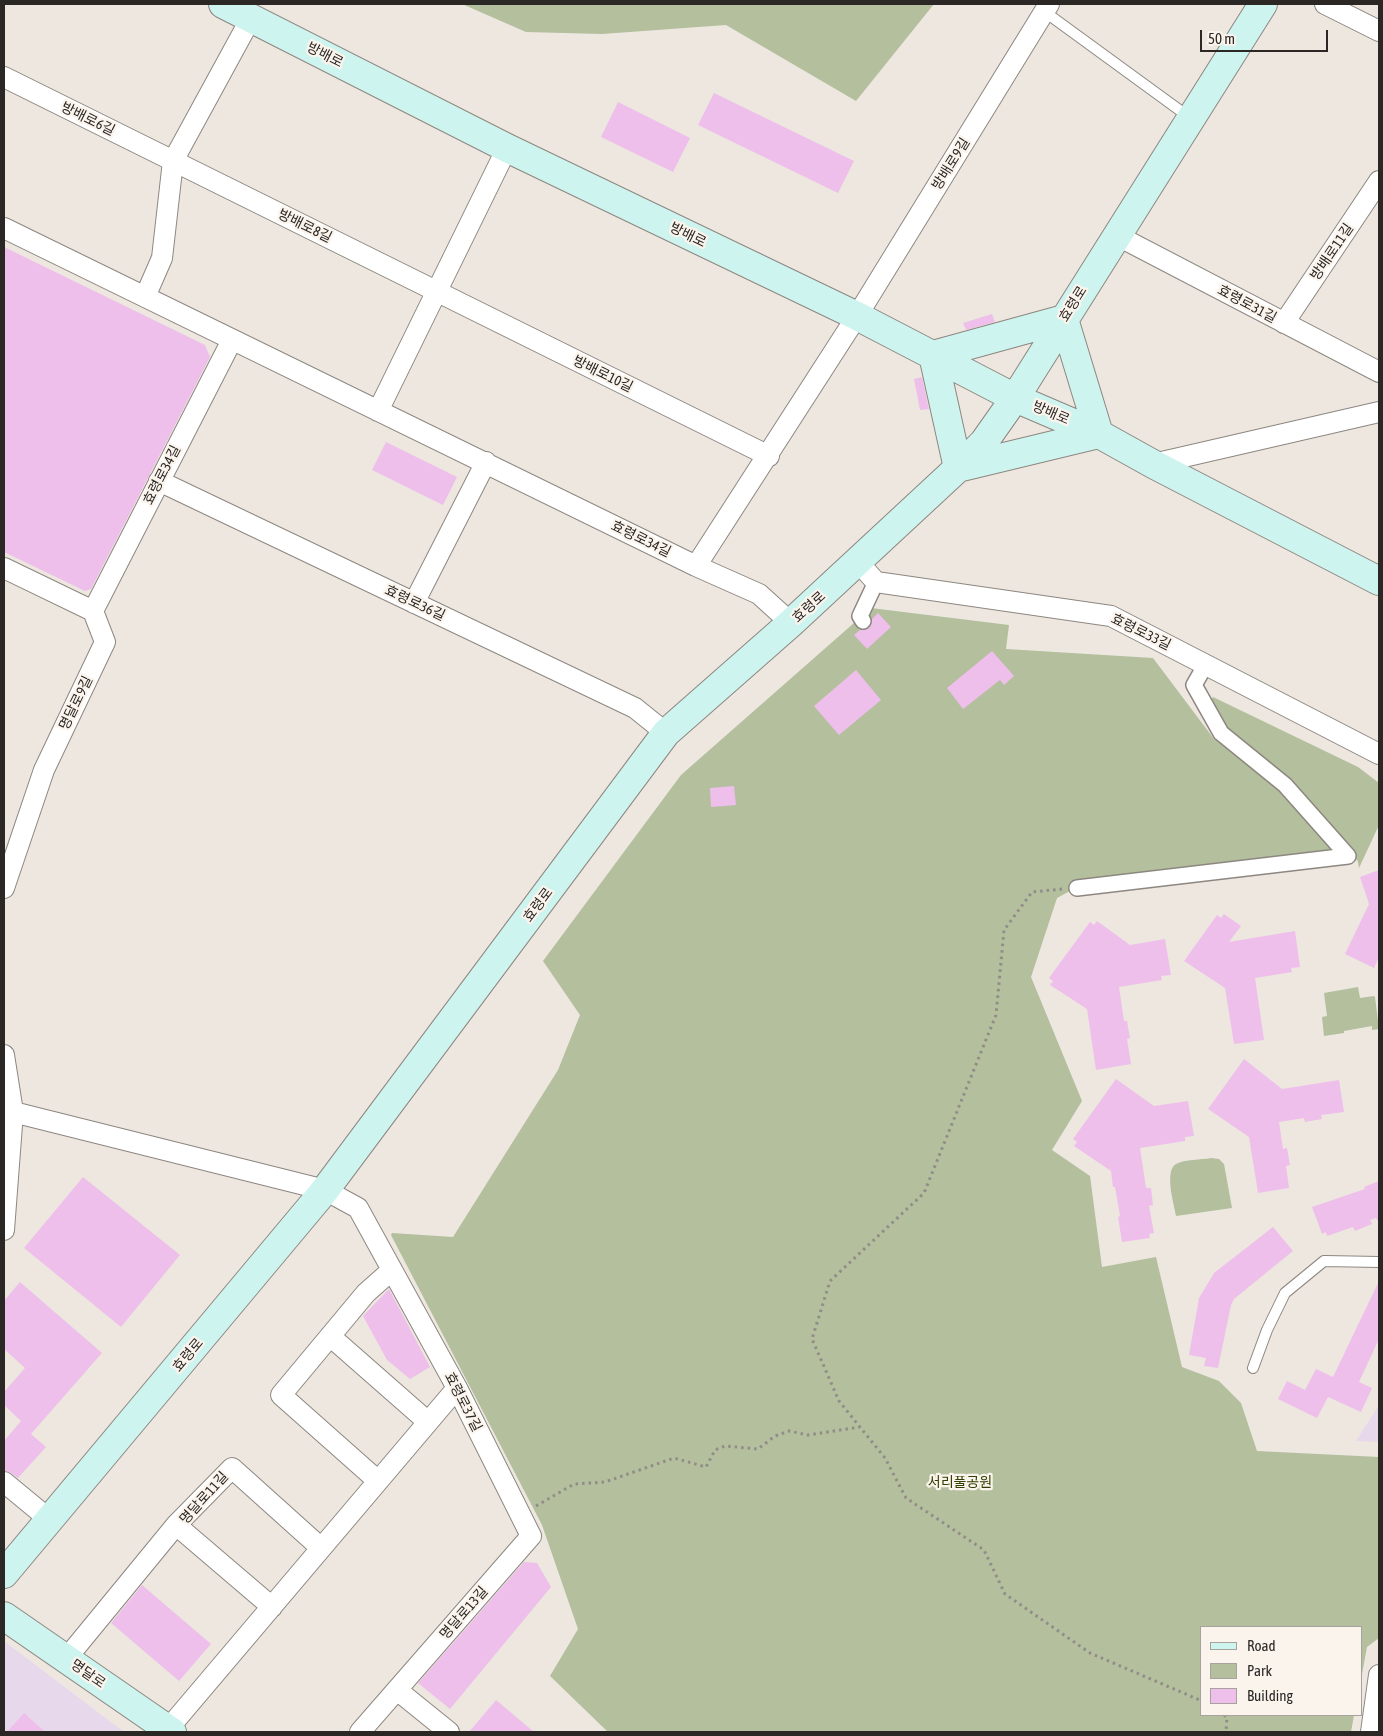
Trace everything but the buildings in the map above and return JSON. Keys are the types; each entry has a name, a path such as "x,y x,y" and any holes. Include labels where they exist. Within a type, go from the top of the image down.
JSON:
{"main road":[{"name":"방배로","path":"223,4 253,14 507,148 857,316 1015,398 1099,434 1379,581"},
{"name":"효령로","path":"4,1574 325,1190 666,733 791,623 867,572 958,468 984,442 1015,398 1263,4"},
{"path":"1064,319 1099,434 958,468 933,355 1064,319"},
{"name":"명달로","path":"4,1616 170,1731"}],"street":[{"path":"1325,4 1379,31"},
{"name":"방배로9길","path":"857,316 1047,8"},
{"path":"145,297 162,258 173,160 253,14"},
{"name":"방배로6길","path":"4,76 173,160"},
{"path":"378,411 507,148"},
{"name":"방배로8길","path":"173,160 437,291"},
{"name":"방배로11길","path":"1284,323 1376,193"},
{"name":"효령로34길","path":"4,228 696,566 759,594 791,623"},
{"name":"효령로31길","path":"1116,235 1379,372"},
{"name":"방배로10길","path":"437,291 769,456"},
{"path":"696,566 769,456 857,316"},
{"name":"효령로34길","path":"93,612 232,340"},
{"path":"1153,464 1379,412"},
{"path":"414,603 486,462"},
{"name":"효령로36길","path":"159,482 635,708 666,733"},
{"path":"4,568 93,612"},
{"path":"863,621 860,616 867,572"},
{"name":"효령로33길","path":"867,572 1111,616 1379,754"},
{"name":"명달로9길","path":"4,888 44,770 105,642 93,612"},
{"path":"1077,888 1348,856 1285,785 1221,733 1194,685 1206,664"},
{"path":"4,1055 13,1112 4,1230"},
{"path":"13,1112 325,1190"},
{"name":"효령로37길","path":"325,1190 358,1208 456,1388 531,1536"},
{"path":"378,1481 281,1396 366,1294 392,1270"},
{"path":"330,1336 428,1422"},
{"path":"170,1731 456,1388"},
{"name":"명달로11길","path":"272,1607 176,1525 232,1468 321,1548"},
{"path":"4,1482 50,1520"},
{"path":"66,1658 176,1525"},
{"name":"명달로13길","path":"360,1732 531,1536"},
{"path":"1371,1732 1379,1675"},
{"path":"397,1690 448,1732"}],"lane":[{"name":"방배로9길","path":"1047,8 1192,119"},
{"path":"1253,1368 1267,1330 1285,1293 1298,1282 1324,1261 1379,1262"}],"path":[{"path":"1077,888 1032,892 1004,930 996,1015 924,1193 830,1281 812,1339 839,1401 886,1458 906,1498 984,1550 1005,1594 1090,1653 1200,1699"},
{"path":"520,1515 574,1484 605,1482 674,1458 706,1467 715,1450 725,1446 758,1449 774,1436 790,1432 808,1435 860,1427"},
{"path":"1225,1716 1226,1732"}],"shaded area":[{"path":"1379,1405 1379,1442 1356,1441"},
{"path":"4,1641 124,1732 4,1732"}],"green space":[{"path":"462,4 934,4 856,101 726,25 602,34 526,32"},
{"name":"서리풀공원","path":"871,608 1009,625 1006,649 1153,658 1214,739 1284,787 1337,852 1081,885 1057,898 1031,977 1082,1101 1052,1150 1090,1176 1102,1267 1156,1257 1182,1367 1219,1381 1241,1403 1257,1451 1379,1457 1379,1638 1367,1647 1363,1669 1363,1626 1200,1626 1200,1716 1354,1716 1351,1732 608,1732 550,1676 578,1629 542,1525 391,1235 392,1233 453,1237 558,1070 580,1015 543,961 681,775"},
{"path":"1213,697 1358,767 1379,783 1379,825 1359,868 1352,848 1294,784 1242,748 1225,731 1209,703"},
{"path":"1358,987 1360,998 1375,997 1379,1029 1372,1030 1372,1026 1324,1036 1322,1017 1327,1016 1324,993"},
{"path":"1219,1159 1224,1164 1232,1208 1176,1216 1170,1180 1172,1168 1184,1161"}]}
